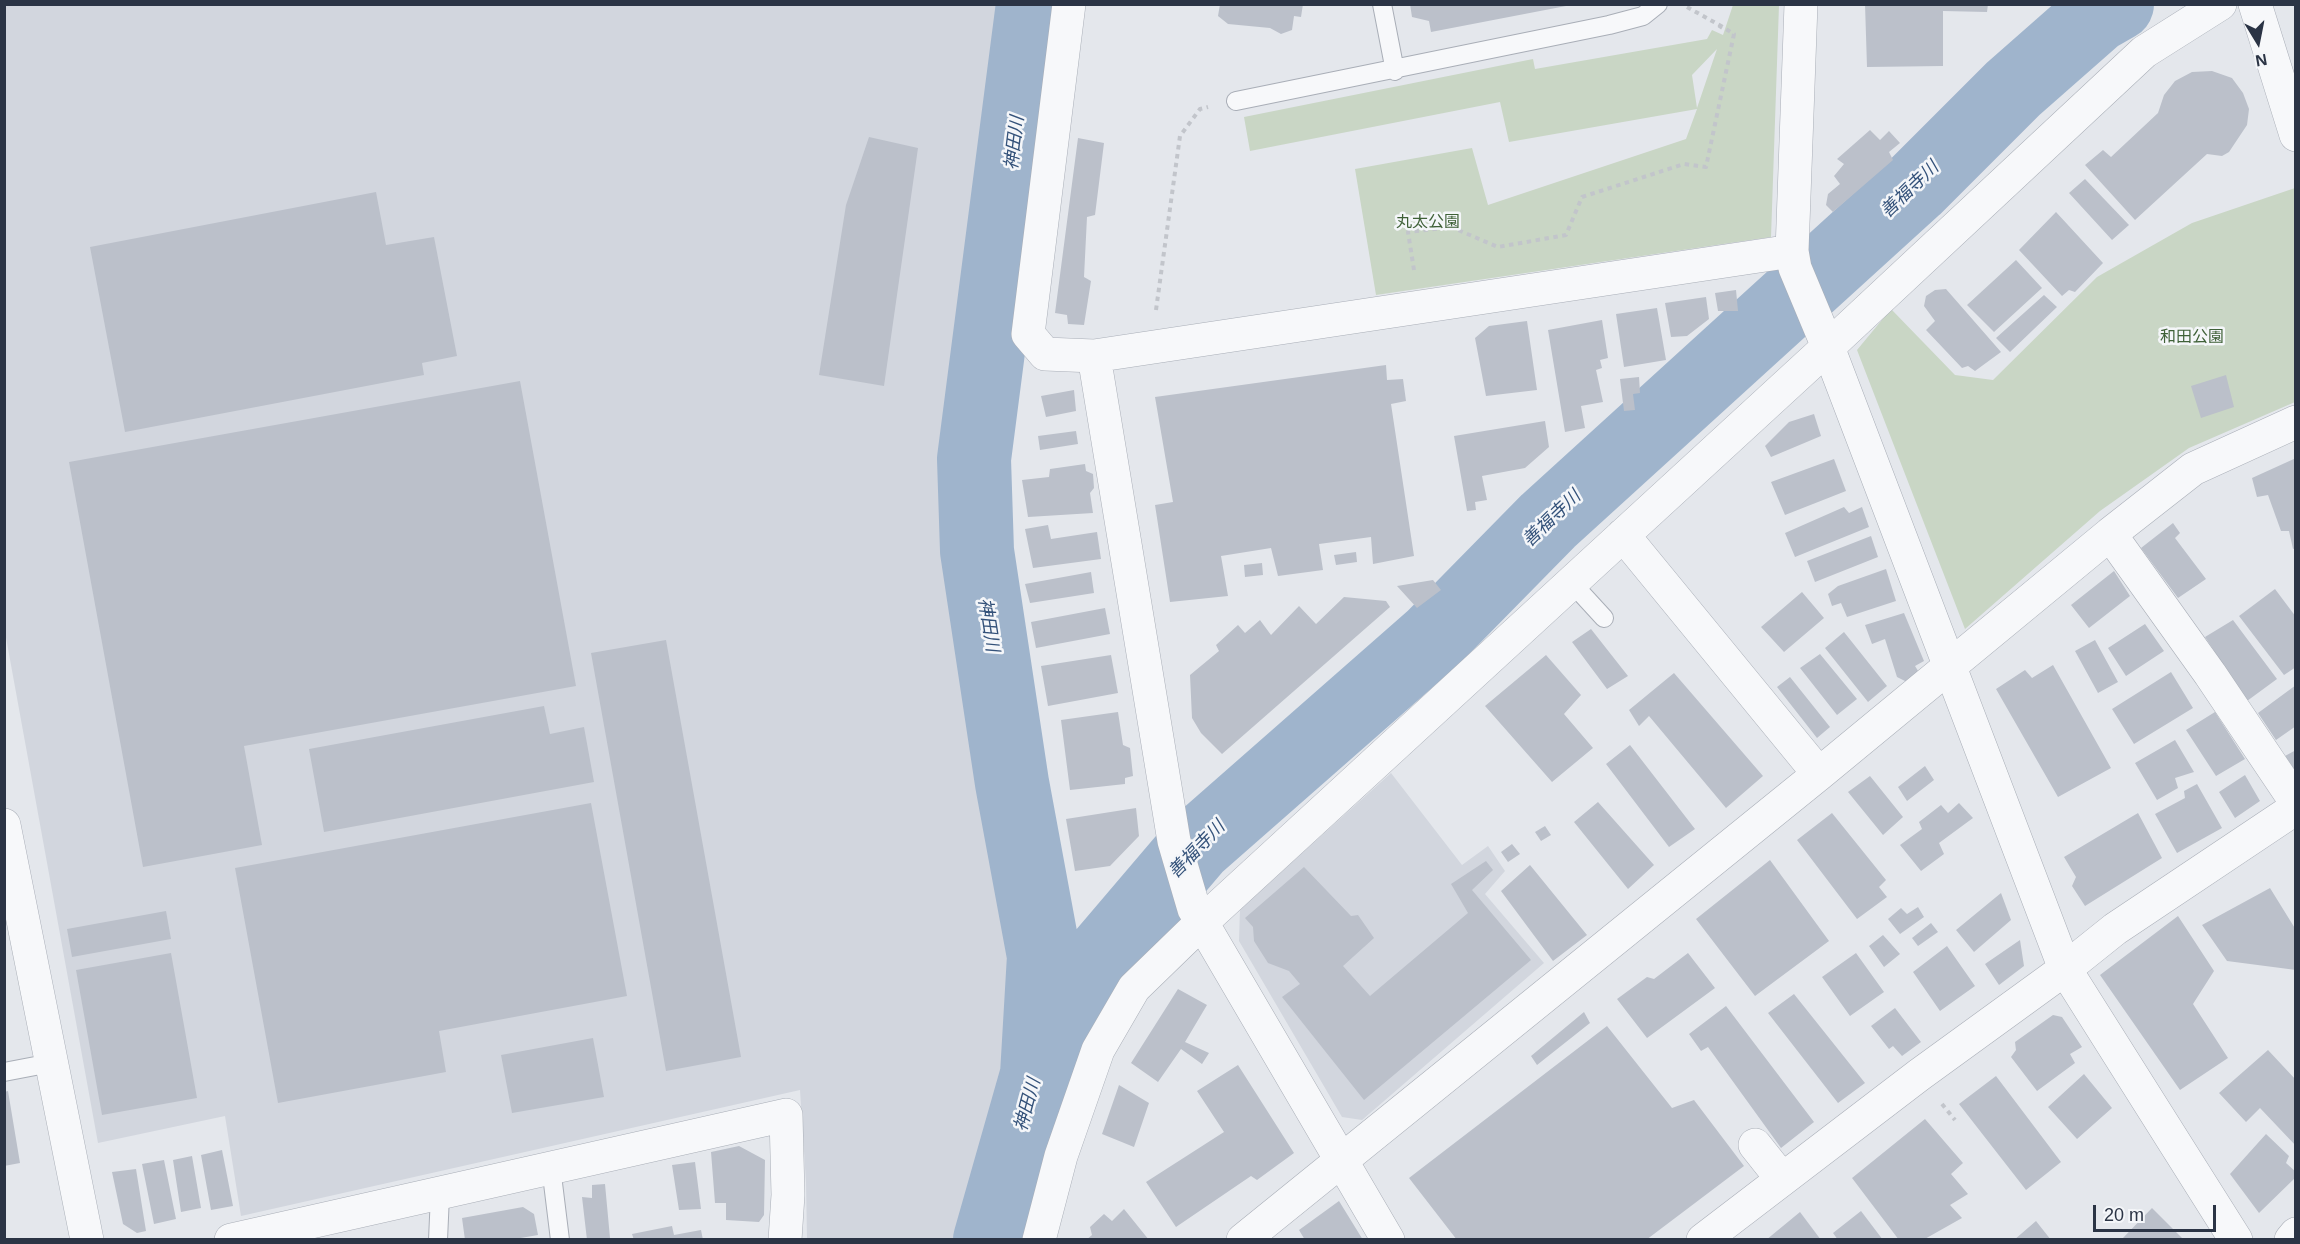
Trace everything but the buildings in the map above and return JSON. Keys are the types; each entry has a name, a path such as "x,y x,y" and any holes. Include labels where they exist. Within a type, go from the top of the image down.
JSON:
{"street":[{"path":"1069,4 1028,334 1045,354 1094,356 1793,260"},
{"path":"1801,4 1793,260 1950,664 2065,969 2236,1239"},
{"path":"1039,1239 1060,1156 1098,1050 1134,988 1198,916 1623,535 1824,338 2144,52 2220,4"},
{"path":"2255,4 2295,135"},
{"path":"1094,356 1174,841 1198,916 1388,1239"},
{"path":"1243,1239 2193,469 2295,422"},
{"path":"2110,534 2210,674 2295,802"},
{"path":"1623,535 1819,774"},
{"path":"1703,1239 2065,969 2115,929 2295,808"},
{"path":"4,825 87,1239"},
{"path":"231,1239 440,1195 551,1167 786,1115 788,1195 785,1239"},
{"path":"1755,1145 1782,1179"},
{"path":"2291,1239 2295,1234"}],"lane":[{"path":"1382,4 1395,71"},
{"path":"1236,101 1395,71 1609,25 1643,16 1658,4"},
{"path":"1571,582 1604,618"},
{"path":"4,1072 51,1063"},
{"path":"551,1167 560,1239"},
{"path":"438,1239 440,1195"}],"path":[{"path":"1408,232 1451,227 1498,247 1566,236 1581,197 1684,164 1706,167 1734,34 1682,4"},
{"path":"1717,33 1721,26"},
{"path":"1150,347 1180,136 1200,108 1236,101"}],"shaded area":[{"path":"4,5 1002,5 949,488 1010,948 1000,1107 959,1239 807,1239 800,1090 241,1216 225,1116 98,1143 5,632"},
{"path":"1391,773 1462,865 1488,846 1505,871 1485,894 1544,963 1362,1120 1342,1117 1239,941 1240,909"}],"green space":[{"name":"丸太公園","path":"1733,5 1779,5 1771,237 1376,295 1355,169 1472,148 1488,205 1686,139 1697,109 1509,142 1500,102 1250,151 1244,117 1533,59 1535,69 1707,39 1712,30 1723,35","holes":["1717,49 1697,108 1692,75"]},
{"name":"和田公園","path":"2295,188 2295,402 2189,448 2100,511 1965,629 1857,350 1891,309 1955,375 1993,380 2097,277 2192,223"}],"waterway":[{"name":"神田川","path":"990,1240 1037,1075 1044,956 1012,783 977,551 974,459 1033,4"},
{"name":"善福寺川","path":"1037,1075 1087,974 1196,846 1434,637 1548,521 1914,188 2013,89 2096,16 2117,4"}]}
